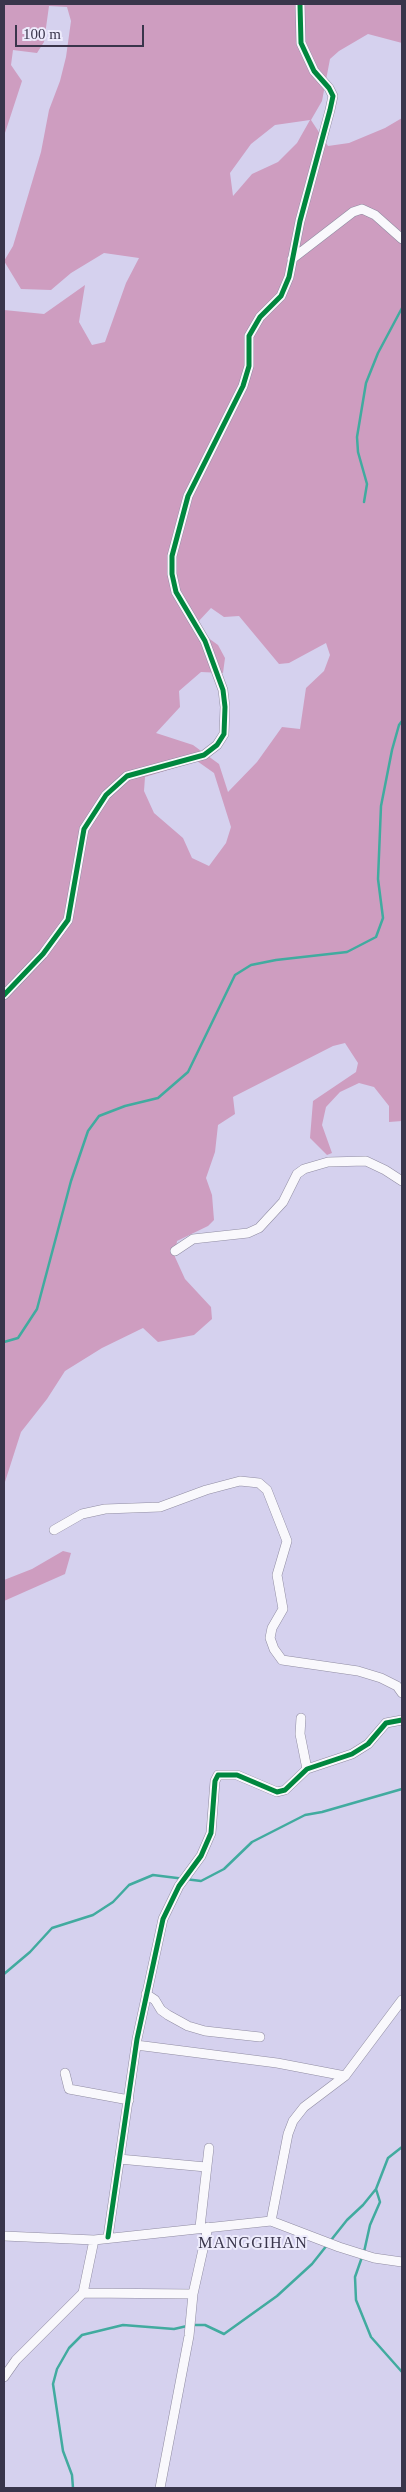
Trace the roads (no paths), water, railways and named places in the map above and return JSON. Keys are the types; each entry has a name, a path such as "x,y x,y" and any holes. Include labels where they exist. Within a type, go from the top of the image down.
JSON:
{"street":[{"path":"4,995 48,948 68,920 84,829 106,795 127,776 204,755 217,745 224,734 225,707 223,690 205,641 176,592 172,574 172,556 188,496 243,386 250,366 249,336 260,317 281,296 289,277 292,258 333,96 329,88 314,71 301,43 300,4"},
{"path":"292,258 353,212 362,209 376,215 402,239"},
{"path":"175,1251 193,1239 248,1233 259,1228 284,1202 297,1174 304,1169 328,1162 366,1161 402,1181"},
{"path":"54,1530 82,1514 105,1509 160,1507 240,1481 259,1483 267,1490 287,1540 277,1575 283,1609 272,1628 270,1638 282,1660 358,1671 381,1678 396,1686 402,1693"},
{"path":"301,1718 300,1734 307,1769"},
{"path":"108,2237 136,2045 163,1919 180,1886 201,1856 211,1834 215,1781 218,1775 236,1775 277,1792 285,1790 307,1769 352,1754 368,1744 379,1729 386,1724 402,1720"},
{"path":"146,1994 152,1997 168,2015 188,2026 205,2031 260,2037"},
{"path":"271,2221 288,2134 293,2121 304,2107 345,2076 402,2000"},
{"path":"136,2045 277,2062 345,2076"},
{"path":"65,2073 69,2090 129,2100"},
{"path":"160,2488 189,2336 193,2294 204,2227 206,2167 209,2148"},
{"path":"120,2158 206,2167"},
{"path":"4,2236 94,2240 271,2221 354,2252 374,2258 402,2262"},
{"path":"4,2377 16,2360 83,2293 94,2240"},
{"path":"83,2293 193,2294"}],"waterway":[{"path":"364,502 367,484 358,452 357,437 366,383 378,353 402,308"},
{"path":"4,1342 18,1338 37,1309 71,1181 88,1131 99,1116 125,1106 158,1098 188,1072 235,975 251,965 276,960 347,952 376,937 383,918 378,879 381,806 392,750 399,725 402,721"},
{"path":"4,1974 30,1952 52,1928 93,1915 113,1902 129,1885 153,1875 201,1881 224,1869 252,1842 305,1815 322,1812 402,1789"},
{"path":"192,2325 205,2325 224,2334 277,2296 312,2264 347,2220 363,2205 376,2189 388,2158 402,2147"},
{"path":"364,2252 370,2225 380,2202 376,2189"},
{"path":"362,2257 355,2277 356,2300 371,2337 402,2372"},
{"path":"73,2488 72,2475 63,2451 53,2384 57,2369 69,2348 82,2335 123,2325 174,2329 187,2326"}],"district":[{"name":"MANGGIHAN","path":"253,2244"}]}
